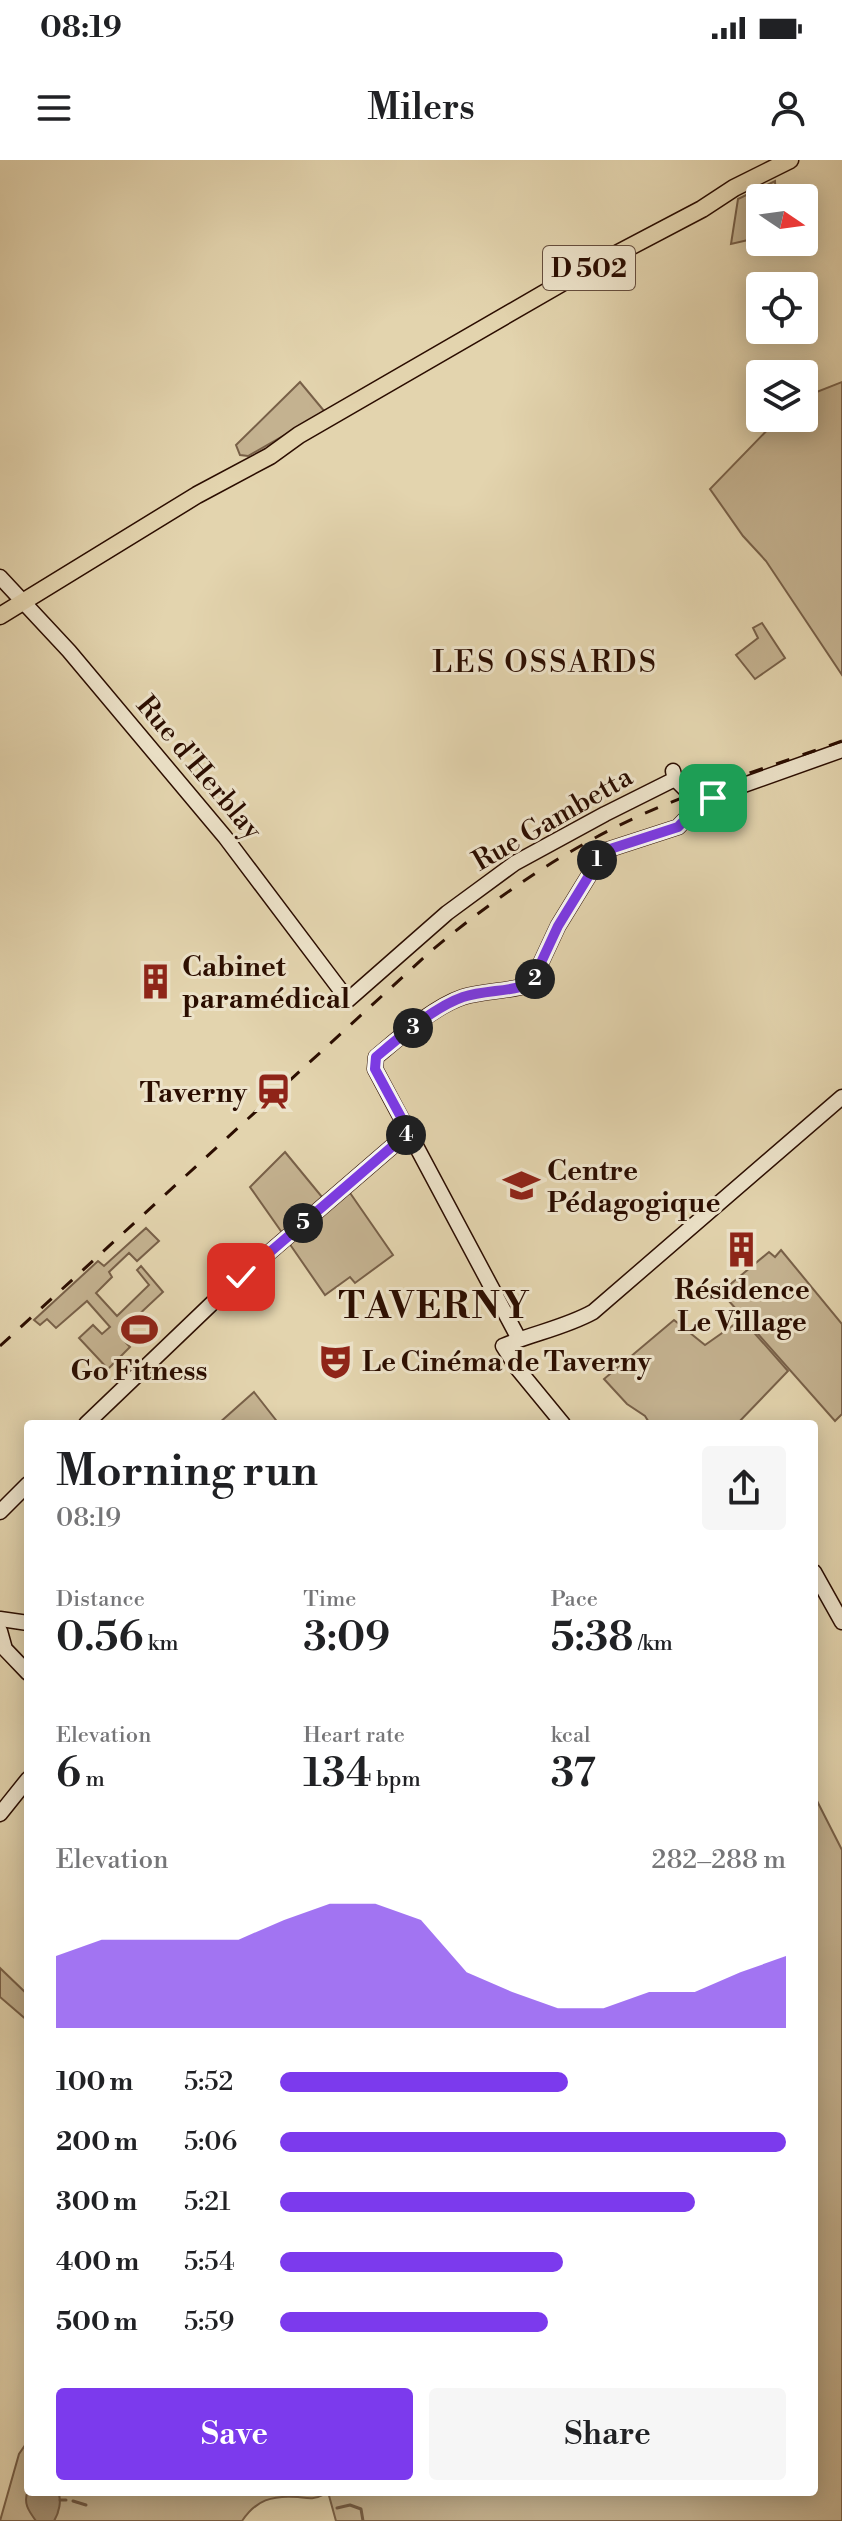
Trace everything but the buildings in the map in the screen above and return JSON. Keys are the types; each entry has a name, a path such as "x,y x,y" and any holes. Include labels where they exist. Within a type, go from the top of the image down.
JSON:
{"main road":[{"name":"D 502","path":"0,616 26,605 197,495 270,456 299,435 567,280 790,160"},
{"name":"D 502","path":"702,209 722,203 806,160"}],"street":[{"name":"Rue d'Herblay","path":"0,577 97,684 225,837 348,1000"},
{"path":"519,1339 375,1069 375,1059 427,1017 464,997 531,984 558,926 604,851 678,827 700,804 727,791 842,750"},
{"name":"Rue Gambetta","path":"348,1000 447,913 515,863 674,774 700,804"},
{"path":"560,1420 503,1346 593,1312 842,1097"},
{"path":"90,1420 227,1289 409,1132"},
{"path":"0,1512 24,1488"},
{"path":"818,1579 842,1622"},
{"path":"0,1619 24,1622"},
{"path":"0,1631 5,1649 24,1669"},
{"path":"0,1814 24,1784"}],"shaded area":[{"path":"746,195 746,240 731,244 738,199"},
{"path":"300,382 325,412 248,456 240,455 236,445"},
{"path":"842,382 842,675 766,561 743,536 710,489 765,432 818,432 818,391"},
{"path":"762,623 785,658 755,679 736,655 758,638 753,628"},
{"path":"285,1152 322,1197 283,1234 250,1187"},
{"path":"348,1190 393,1255 355,1283 350,1277 325,1295 289,1243"},
{"path":"146,1228 159,1241 137,1261 129,1253 109,1272 112,1277 96,1293 117,1316 149,1285 137,1270 141,1266 163,1292 120,1336 130,1347 108,1369 79,1338 93,1325 102,1334 110,1327 87,1301 56,1328 47,1319 40,1325 34,1320 98,1261 104,1266"},
{"path":"781,1250 842,1324 842,1414 835,1421 721,1292 769,1252 775,1257"},
{"path":"742,1319 788,1371 741,1420 648,1420 627,1404 604,1379 674,1320 705,1345"},
{"path":"254,1392 276,1420 222,1420"},
{"path":"818,1803 842,1850 842,2521 336,2521 329,2496 818,2496"},
{"path":"0,1968 24,1991 24,2018 0,1997"},
{"path":"24,2447 24,2496 320,2496 266,2500 253,2508 242,2521 0,2521 19,2454"},
{"path":"27,2496 59,2496 54,2521 36,2521"}],"waterway":[{"path":"60,2500 66,2500"},
{"path":"73,2501 86,2505"},
{"path":"337,2508 350,2505 361,2509 363,2521"}],"railway":[{"path":"0,1346 431,951 506,893 585,843 641,815 715,785 842,741"}],"place":[{"name":"Cabinet paramédical","path":"156,982"},
{"name":"Taverny","path":"273,1092"},
{"name":"Centre Pédagogique","path":"521,1186"},
{"name":"Résidence Le Village","path":"742,1249"},
{"name":"Go Fitness","path":"139,1330"},
{"name":"Le Cinéma de Taverny","path":"336,1361"}],"district":[{"name":"LES OSSARDS","path":"545,662"},
{"name":"TAVERNY","path":"435,1305"}],"route":[{"path":"241,1277 409,1132 375,1069 376,1057 427,1017 464,997 531,984 558,926 604,851 678,827 700,804 713,798"}]}
